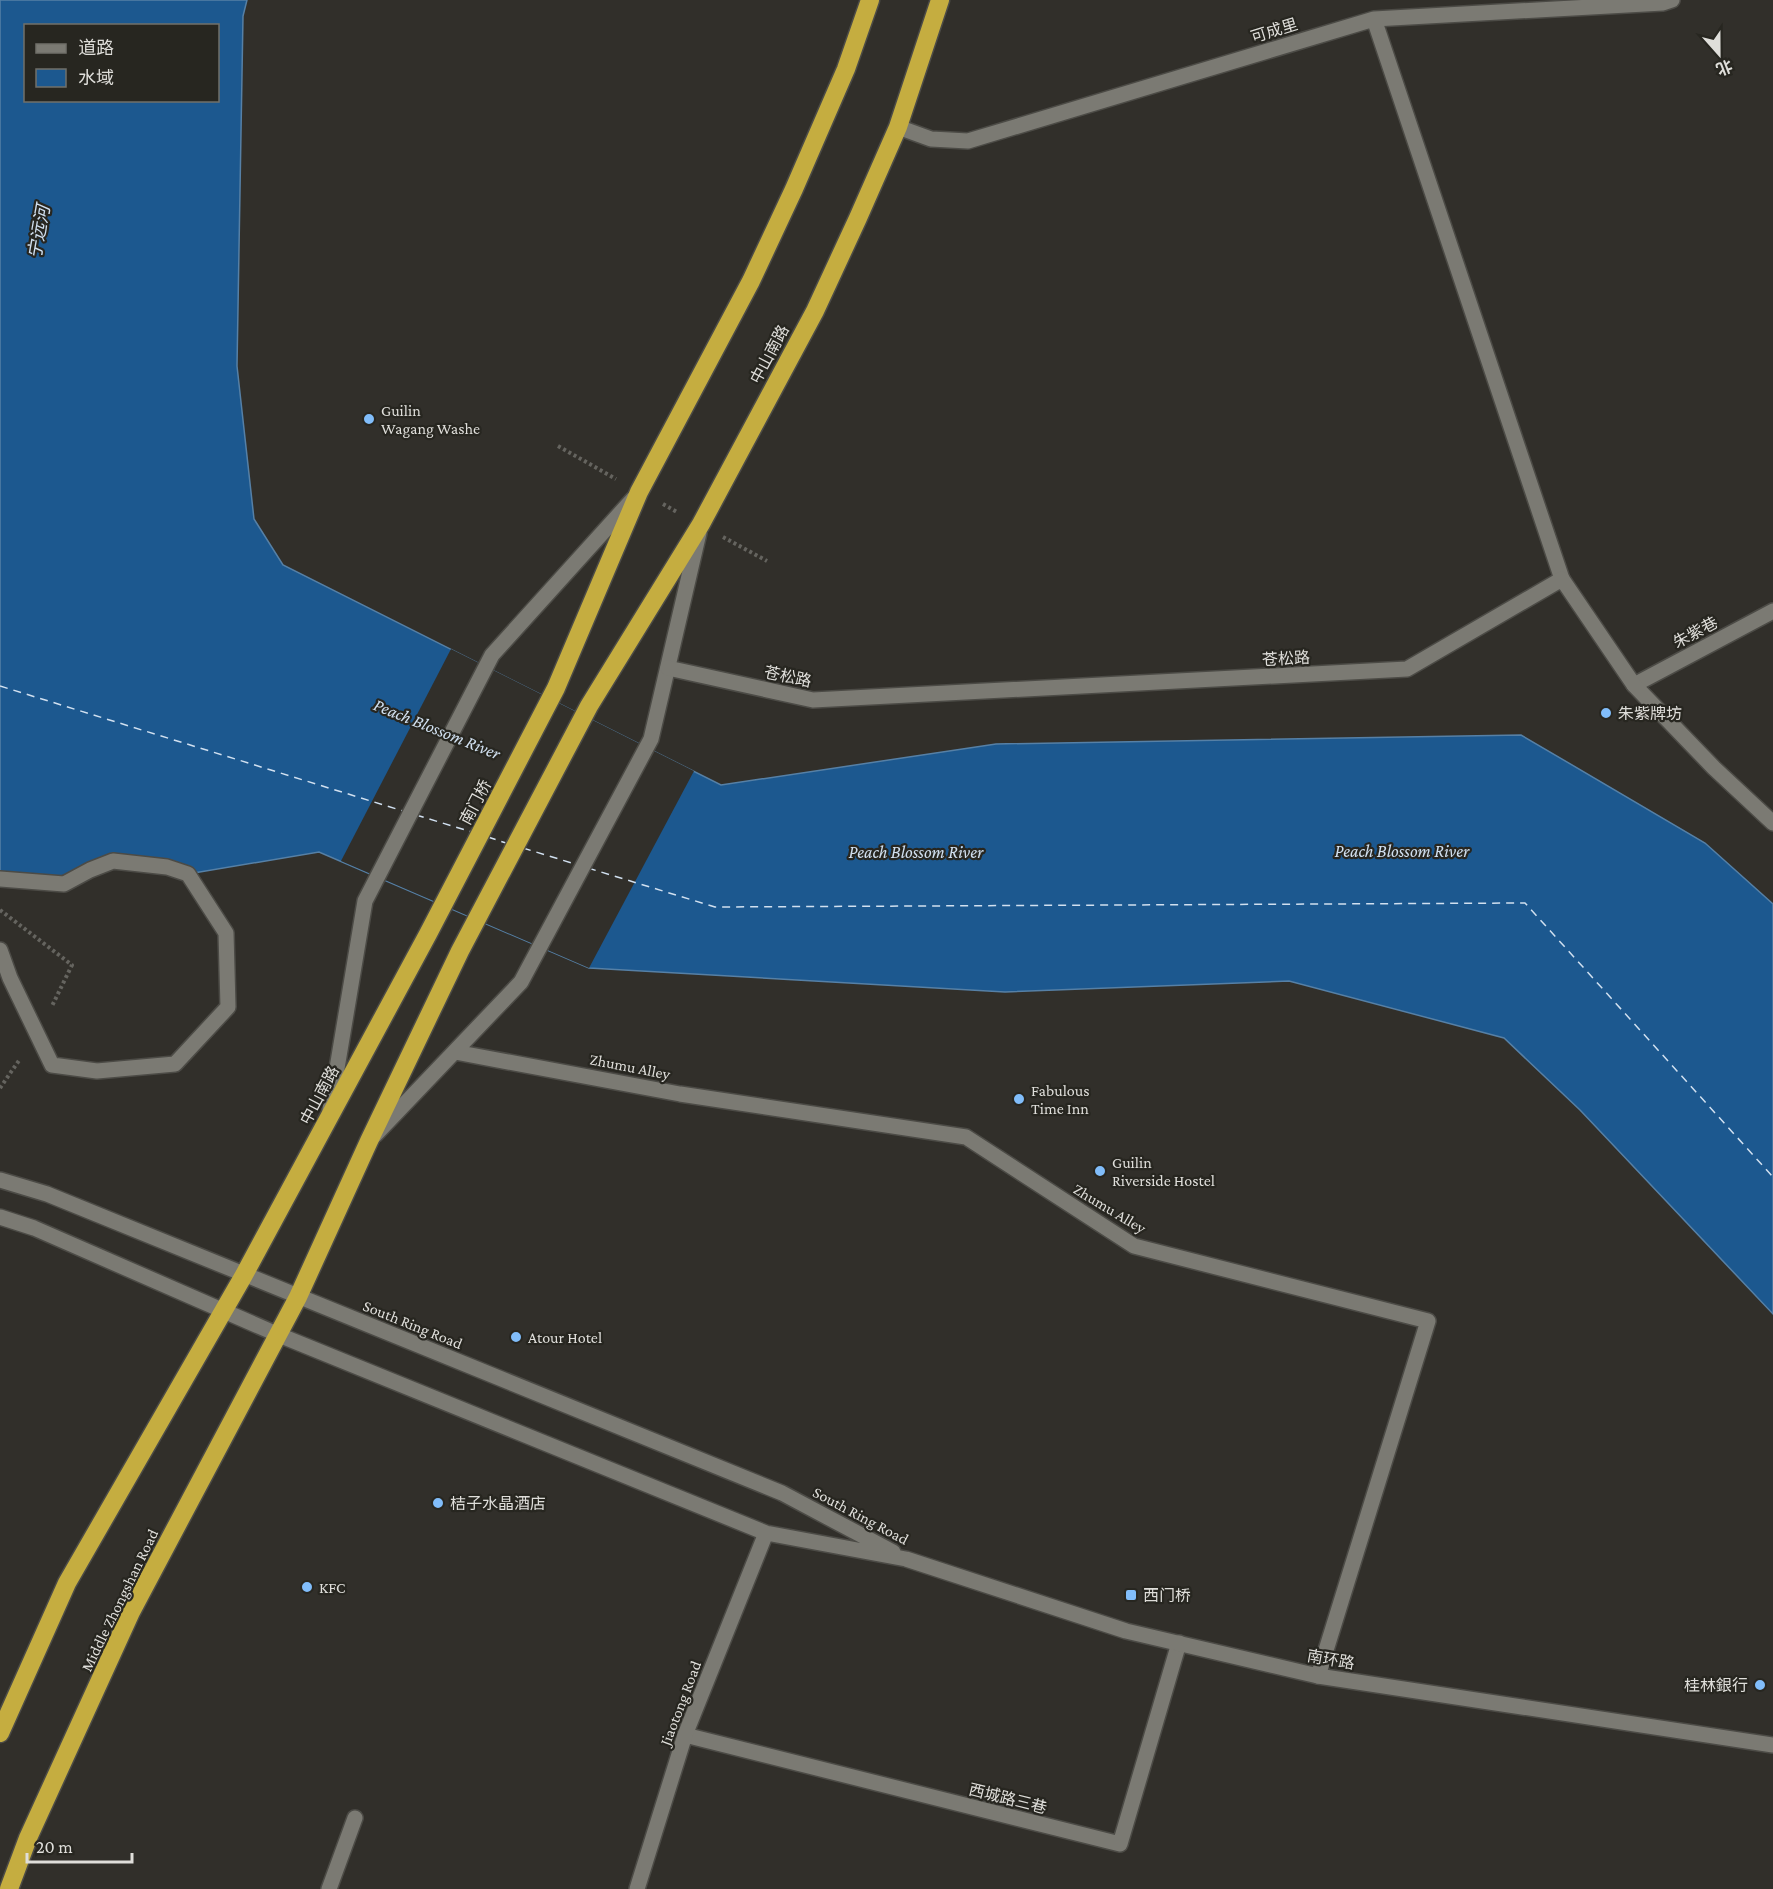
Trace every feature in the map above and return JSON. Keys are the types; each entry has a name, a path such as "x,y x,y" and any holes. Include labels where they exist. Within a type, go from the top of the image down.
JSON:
{"highway":[{"path":"639,492 751,281 846,69 870,0"},
{"name":"中山南路","path":"369,1141 460,951 589,706 701,524 815,311 898,127 940,0"},
{"name":"南门桥","path":"428,934 556,688 639,492"},
{"name":"中山南路","path":"224,1311 428,934"},
{"path":"298,1297 369,1141"},
{"name":"Middle Zhongshan Road","path":"9,1889 28,1838 132,1612 298,1297"},
{"path":"0,1733 67,1583 224,1311"}],"main road":[{"name":"可成里","path":"898,127 931,140 968,141 1374,19 1663,3 1672,0"},
{"path":"1374,19 1562,579 1634,685 1714,768 1773,823"},
{"path":"328,1120 365,901 492,655 639,492"},
{"path":"369,1141 521,982 651,739 701,524"},
{"name":"苍松路","path":"668,668 813,700 1407,669 1562,579"},
{"name":"朱紫巷","path":"1634,685 1773,611"},
{"path":"0,879 64,884 113,861 167,867 188,874 226,933 228,1007 175,1064 97,1071 52,1065 10,978 0,950"},
{"name":"Zhumu Alley","path":"455,1052 680,1094 966,1137 1134,1246 1428,1321 1318,1676"},
{"name":"South Ring Road","path":"0,1180 47,1194 782,1493 906,1559"},
{"name":"South Ring Road","path":"0,1217 34,1228 279,1335 766,1533 906,1559"},
{"name":"Jiaotong Road","path":"637,1889 685,1735 766,1533"},
{"name":"南环路","path":"906,1559 1126,1631 1318,1676 1769,1746"},
{"name":"西城路三巷","path":"685,1735 1120,1844 1179,1643"},
{"path":"329,1889 355,1818"}],"water":[{"path":"0,0 247,0 243,16 237,366 254,519 283,565 721,785 996,744 1521,735 1705,843 1773,904 1773,1314 1580,1110 1504,1038 1289,981 1005,992 589,968 319,852 188,874 113,861 64,884 0,879"}],"pier":[{"path":"451,649 694,771 589,968 341,861"}],"ferry route":[{"path":"0,686 403,811"},
{"path":"416,815 472,832"},
{"path":"488,837 506,843"},
{"path":"523,848 575,864"},
{"path":"588,868 715,907 1525,903 1773,1177"}],"place":[{"name":"Guilin Wagang Washe","path":"369,419"},
{"name":"朱紫牌坊","path":"1606,713"},
{"name":"Fabulous Time Inn","path":"1019,1099"},
{"name":"Guilin Riverside Hostel","path":"1100,1171"},
{"name":"Atour Hotel","path":"516,1337"},
{"name":"桔子水晶酒店","path":"438,1503"},
{"name":"KFC","path":"307,1587"},
{"name":"西门桥","path":"1131,1595"},
{"name":"桂林銀行","path":"1760,1685"}],"water label":[{"name":"宁远河","path":"39,232"},
{"name":"Peach Blossom River","path":"437,729"},
{"name":"Peach Blossom River","path":"1402,851"},
{"name":"Peach Blossom River","path":"916,852"}]}
